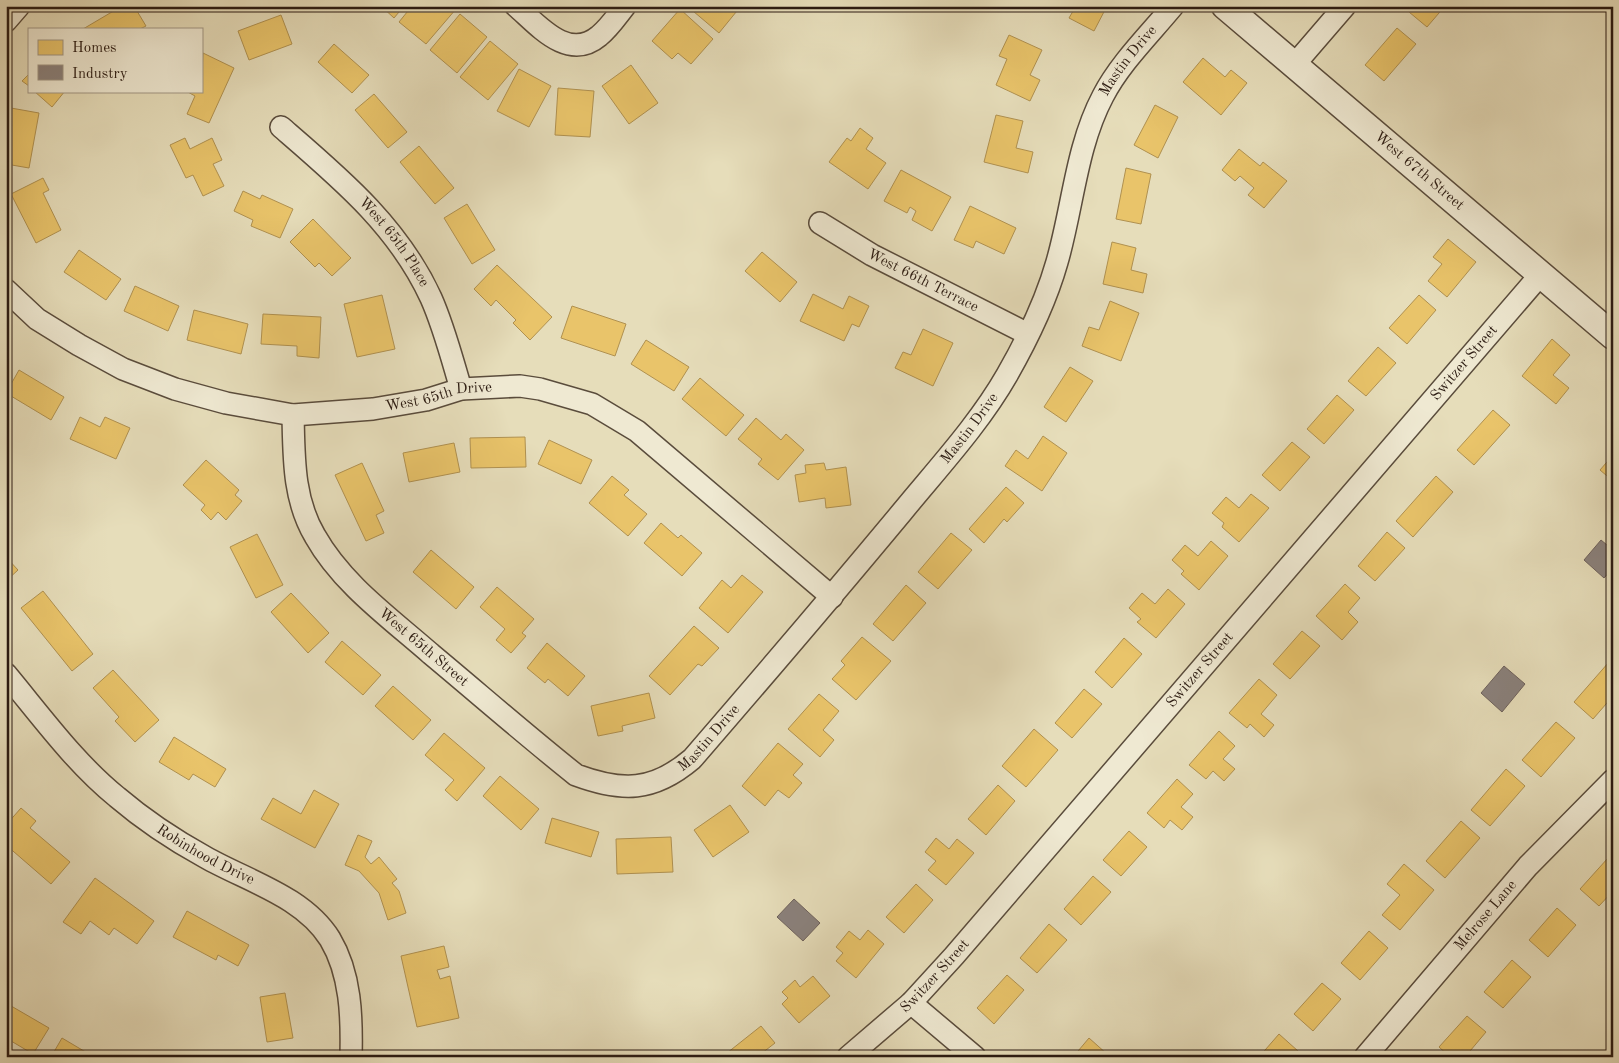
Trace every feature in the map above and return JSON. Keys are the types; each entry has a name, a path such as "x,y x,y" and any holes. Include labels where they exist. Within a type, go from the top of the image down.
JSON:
{"street":[{"path":"6,21 19,6"},
{"path":"516,6 556,41 570,45 587,43 599,37 625,6"},
{"name":"Mastin Drive","path":"655,781 679,770 692,759 832,597 980,416 1007,376 1028,334 1056,263 1090,125 1103,94 1116,75 1173,6"},
{"name":"West 67th Street","path":"1225,6 1613,336"},
{"path":"1294,64 1344,6"},
{"name":"West 65th Place","path":"281,127 352,188 384,222 409,256 431,299 461,389"},
{"name":"West 66th Terrace","path":"820,223 872,256 1028,334"},
{"name":"Switzer Street","path":"848,1057 911,1003 980,926 1541,274"},
{"name":"West 65th Drive","path":"6,290 38,319 78,345 123,369 184,392 226,403 293,415 373,409 426,400 461,389 520,386 540,389 592,404 623,421 832,597"},
{"name":"West 65th Street","path":"293,415 294,472 302,504 314,535 332,563 375,605 576,775 603,785 627,788 655,781"},
{"name":"Robinhood Drive","path":"6,674 87,769 117,797 174,838 205,857 282,896 313,917 330,939 342,967 350,999 351,1057"},
{"name":"Melrose Lane","path":"1365,1057 1528,866 1613,780"},
{"path":"911,1003 975,1057"}],"building: Homes":[{"path":"122,6 134,6 146,26 142,28 85,28"},
{"path":"381,6 404,6 394,18"},
{"path":"412,6 454,6 456,9 426,44 399,22"},
{"path":"687,6 741,6 719,33"},
{"path":"1076,6 1107,6 1094,31 1069,18"},
{"path":"1413,6 1445,6 1427,27 1409,12"},
{"path":"680,9 713,39 691,64 678,53 672,59 652,41"},
{"path":"460,14 487,37 457,73 430,50"},
{"path":"281,15 292,44 249,60 238,31"},
{"path":"1397,28 1416,44 1384,81 1365,65"},
{"path":"1009,35 1042,50 1030,75 1040,80 1030,101 996,85 1007,59 999,56"},
{"path":"490,41 518,64 488,100 460,77"},
{"path":"334,44 369,75 352,93 318,62"},
{"path":"203,53 234,68 209,123 187,114 195,96 188,92 202,92"},
{"path":"1203,58 1225,77 1231,70 1247,83 1221,115 1183,82"},
{"path":"631,65 658,103 629,124 602,86"},
{"path":"519,69 551,86 529,127 497,111"},
{"path":"28,75 28,85 22,81"},
{"path":"558,88 594,91 590,137 555,135"},
{"path":"35,92 64,92 52,107"},
{"path":"374,94 407,132 388,148 355,110"},
{"path":"1155,105 1178,117 1158,158 1134,145"},
{"path":"11,108 39,113 29,168 6,164 6,136"},
{"path":"996,115 1023,121 1016,148 1033,152 1028,173 984,162"},
{"path":"860,128 873,138 866,149 886,163 868,189 829,162 847,138 851,141"},
{"path":"185,138 190,149 212,138 222,160 213,164 224,186 203,196 193,175 186,178 170,145"},
{"path":"419,146 454,188 435,204 400,162"},
{"path":"1239,149 1260,166 1263,162 1287,181 1264,208 1248,195 1254,188 1240,176 1235,181 1222,170"},
{"path":"1126,168 1151,174 1141,224 1116,219"},
{"path":"901,170 951,197 932,231 912,220 916,211 910,207 907,213 884,201"},
{"path":"43,178 49,190 43,193 61,230 36,243 11,194"},
{"path":"243,191 260,199 262,195 293,209 280,238 251,226 253,220 234,211"},
{"path":"467,204 495,250 472,264 444,218"},
{"path":"970,206 1016,228 1004,254 976,241 973,248 954,240"},
{"path":"313,219 351,258 332,276 319,263 315,267 290,242"},
{"path":"1448,239 1476,262 1447,297 1428,281 1442,264 1433,257"},
{"path":"1112,242 1136,248 1131,270 1147,274 1143,293 1103,284"},
{"path":"79,250 121,279 106,300 64,272"},
{"path":"762,252 797,282 780,302 745,271"},
{"path":"497,265 552,317 530,340 513,323 516,320 496,300 491,306 474,289"},
{"path":"135,286 179,306 168,331 124,311"},
{"path":"813,294 843,309 849,296 869,306 859,327 852,324 844,341 800,321"},
{"path":"382,295 395,349 357,357 344,304"},
{"path":"1419,295 1436,310 1407,344 1389,328"},
{"path":"1110,301 1139,313 1121,361 1082,346 1089,327 1099,330"},
{"path":"572,306 626,324 615,356 561,338"},
{"path":"194,310 248,324 241,354 187,340"},
{"path":"263,314 321,317 319,358 297,356 297,346 261,344"},
{"path":"923,329 953,343 933,386 895,368 903,352 911,355"},
{"path":"1552,339 1570,355 1553,375 1569,388 1556,404 1522,376"},
{"path":"646,340 689,367 674,391 631,364"},
{"path":"1378,347 1396,363 1366,396 1348,381"},
{"path":"1070,367 1093,381 1066,422 1044,407"},
{"path":"19,370 64,397 51,420 6,393"},
{"path":"700,378 744,415 726,436 682,399"},
{"path":"1337,395 1354,410 1324,444 1307,429"},
{"path":"1493,410 1510,425 1474,465 1457,450"},
{"path":"80,417 100,427 105,417 130,428 116,459 70,439"},
{"path":"756,418 781,440 786,434 804,450 778,480 758,464 762,459 738,439"},
{"path":"1043,436 1067,453 1042,491 1005,466 1016,450 1028,459"},
{"path":"525,437 526,467 471,468 470,438"},
{"path":"549,440 592,460 581,484 538,464"},
{"path":"1292,442 1310,457 1280,491 1262,475"},
{"path":"454,443 460,472 409,482 403,453"},
{"path":"1613,455 1613,481 1600,470"},
{"path":"206,460 239,490 235,495 242,501 226,520 218,512 211,520 201,510 205,505 183,485"},
{"path":"362,463 384,511 376,515 384,533 366,541 335,475"},
{"path":"824,463 826,470 846,467 851,505 826,508 825,498 799,502 795,475 806,473 805,465"},
{"path":"612,476 629,490 624,495 647,514 628,536 589,503"},
{"path":"1436,476 1453,492 1413,537 1396,521"},
{"path":"1006,487 1024,503 1007,522 1004,519 984,543 969,529"},
{"path":"1251,494 1269,508 1239,542 1222,527 1224,523 1212,513 1226,497 1239,508"},
{"path":"661,523 678,538 681,535 702,553 682,576 644,543"},
{"path":"1387,532 1405,548 1375,581 1358,566"},
{"path":"951,533 972,550 938,589 918,572"},
{"path":"257,534 283,585 256,598 230,547"},
{"path":"1211,541 1228,556 1199,590 1181,574 1184,571 1172,560 1185,545 1198,556"},
{"path":"431,550 474,587 456,609 413,572"},
{"path":"6,557 18,570 6,581"},
{"path":"742,575 763,592 728,633 699,608 722,580 731,588"},
{"path":"1345,584 1360,598 1348,612 1358,622 1342,640 1316,616"},
{"path":"906,585 926,603 893,641 873,624"},
{"path":"497,587 534,619 522,633 526,636 511,653 496,640 505,629 480,607"},
{"path":"1168,589 1185,604 1156,638 1137,622 1141,619 1129,608 1142,593 1155,604"},
{"path":"43,591 93,654 72,671 21,608"},
{"path":"291,593 329,633 308,653 271,612"},
{"path":"694,626 719,648 702,666 698,664 670,695 649,676"},
{"path":"1302,631 1320,646 1290,679 1273,664"},
{"path":"862,637 891,661 856,700 832,679 845,665 841,661"},
{"path":"1124,638 1142,654 1112,688 1095,672"},
{"path":"342,641 381,675 363,695 325,662"},
{"path":"547,643 585,676 568,696 548,679 545,683 527,668"},
{"path":"1609,662 1613,665 1613,696 1593,719 1574,702"},
{"path":"113,670 159,720 135,742 115,721 119,717 93,688"},
{"path":"1259,679 1277,695 1261,714 1274,725 1264,737 1250,724 1247,728 1229,713"},
{"path":"393,686 431,720 413,740 375,706"},
{"path":"1084,689 1102,704 1072,738 1055,723"},
{"path":"649,693 655,718 622,726 623,731 598,736 591,706"},
{"path":"819,694 839,711 823,730 834,740 820,757 788,729"},
{"path":"1556,722 1575,738 1541,777 1522,760"},
{"path":"1034,729 1058,750 1026,787 1002,766"},
{"path":"1219,731 1235,746 1223,759 1235,769 1224,781 1213,771 1206,779 1189,765"},
{"path":"444,733 485,768 457,801 445,790 454,780 425,755"},
{"path":"174,737 226,769 215,787 193,774 189,780 159,762"},
{"path":"778,743 803,764 793,775 802,783 789,798 778,790 765,806 742,786"},
{"path":"1506,769 1525,786 1490,826 1471,810"},
{"path":"500,776 539,809 521,830 483,796"},
{"path":"1177,779 1193,794 1181,807 1193,817 1182,830 1170,820 1164,828 1147,813"},
{"path":"998,785 1015,801 986,835 968,819"},
{"path":"314,790 339,804 315,848 261,819 273,798 301,814"},
{"path":"730,805 749,832 713,857 694,830"},
{"path":"21,808 36,821 30,828 70,862 51,884 6,845 6,825"},
{"path":"552,818 599,832 591,857 545,843"},
{"path":"1461,821 1480,838 1445,878 1426,861"},
{"path":"1129,831 1147,847 1121,876 1103,860"},
{"path":"358,835 372,841 365,857 371,864 379,857 397,879 392,883 399,891 406,913 388,920 379,893 359,871 345,865"},
{"path":"671,837 673,872 617,874 616,839"},
{"path":"936,838 949,849 957,839 974,853 946,885 928,870 936,861 925,852"},
{"path":"1608,858 1613,862 1613,891 1599,906 1580,889"},
{"path":"1404,864 1434,890 1400,930 1382,915 1400,895 1387,884"},
{"path":"1093,876 1111,892 1081,925 1064,909"},
{"path":"95,878 154,921 137,944 114,928 109,935 90,921 81,934 63,922"},
{"path":"916,884 933,900 904,933 886,917"},
{"path":"1557,908 1576,925 1548,957 1529,940"},
{"path":"187,911 249,945 238,966 218,955 216,960 173,937"},
{"path":"1049,924 1067,940 1037,973 1020,958"},
{"path":"868,930 884,944 856,978 836,961 843,953 836,947 849,931 860,940"},
{"path":"1369,931 1388,948 1360,980 1341,963"},
{"path":"444,946 449,967 437,970 440,979 450,976 459,1018 417,1027 401,956"},
{"path":"1512,960 1531,977 1503,1008 1484,992"},
{"path":"1007,975 1024,990 994,1024 977,1008"},
{"path":"813,976 830,996 799,1023 782,1004 788,998 782,992 795,980 800,987"},
{"path":"1322,983 1341,999 1313,1031 1294,1014"},
{"path":"285,993 293,1038 267,1042 260,997"},
{"path":"6,1003 49,1028 33,1054 6,1038"},
{"path":"1467,1016 1486,1032 1465,1057 1450,1057 1439,1047"},
{"path":"761,1026 775,1043 757,1057 730,1057 727,1053"},
{"path":"1279,1034 1298,1051 1293,1057 1259,1057"},
{"path":"62,1038 94,1057 51,1057"},
{"path":"1089,1038 1107,1054 1105,1057 1073,1057"}],"building: Industry":[{"path":"1601,540 1613,550 1613,568 1604,578 1584,560"},
{"path":"1504,666 1525,684 1502,712 1481,693"},
{"path":"794,899 820,923 803,941 777,917"}]}
